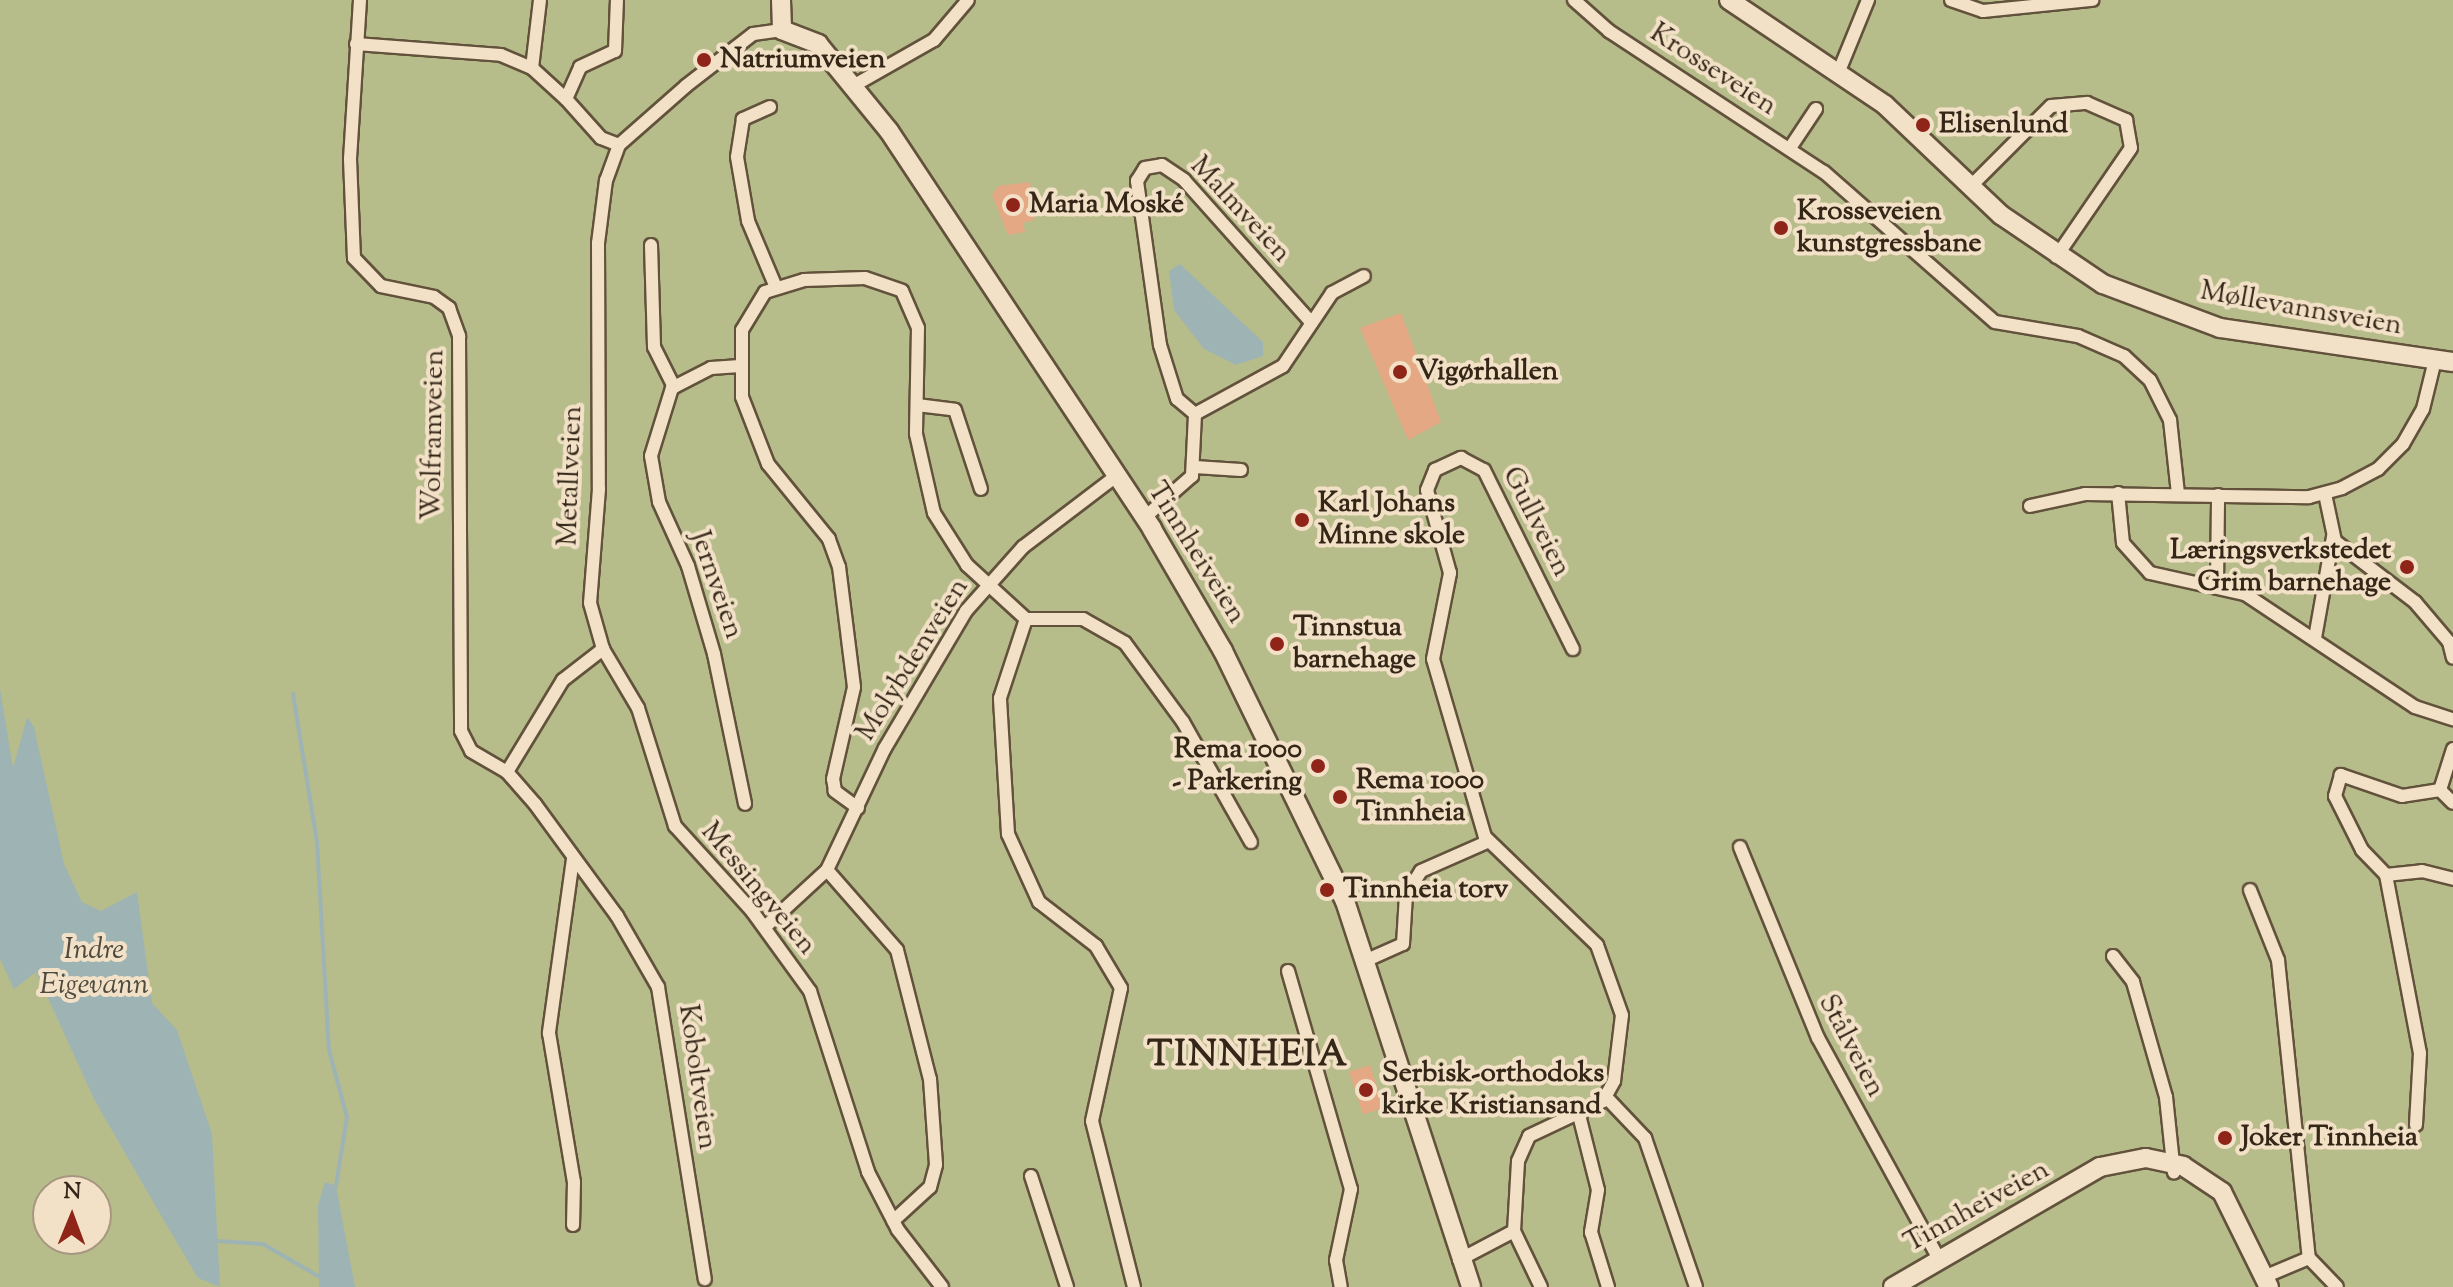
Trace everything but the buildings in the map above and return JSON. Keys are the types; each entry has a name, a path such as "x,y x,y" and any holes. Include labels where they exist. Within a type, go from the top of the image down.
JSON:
{"street":[{"name":"Wolframveien","path":"360,0 350,243 370,280 434,297 457,324 458,719 471,751 507,772"},
{"path":"532,68 540,0"},
{"path":"566,99 580,67 615,51 617,0"},
{"path":"356,44 467,48 532,68 566,99 592,130 619,145 746,38 782,30 781,0"},
{"path":"853,86 934,40 968,0"},
{"name":"Krosseveien","path":"1574,0 1609,31 1790,148 1995,322 2078,336 2124,356 2150,380 2170,420 2178,494"},
{"name":"Møllevannsveien","path":"1729,0 1839,71 2056,257 2139,301 2199,322 2440,366"},
{"path":"1839,71 1868,0"},
{"path":"1951,0 1983,11 2026,4 2092,0"},
{"name":"Tinnheiveien","path":"782,30 818,44 928,188 1144,518 1266,732 1367,960 1459,1260 1471,1287"},
{"path":"1971,186 2051,106 2087,103 2126,120 2131,148 2056,257"},
{"path":"770,107 743,119 737,157 748,221 775,285"},
{"name":"Krosseveien","path":"1790,148 1816,109"},
{"name":"Metallveien","path":"603,649 589,587 599,489 598,243 619,145"},
{"name":"Malmveien","path":"1195,414 1177,399 1160,345 1137,181 1145,168 1162,165 1184,180 1309,320"},
{"path":"651,245 654,347 674,387 711,368 740,366"},
{"path":"1144,518 1182,489 1195,467 1195,414 1283,366 1309,320 1332,293 1364,276"},
{"path":"858,808 835,791 833,779 854,687 839,567 829,539 781,486 751,431 740,366 746,317 775,285 865,278 902,291 918,328 918,450 934,513 987,585 1026,619"},
{"path":"2030,506 2118,493 2325,494 2364,479 2392,457 2428,394 2440,366"},
{"name":"Jernveien","path":"674,387 654,428 652,471 711,645 745,804"},
{"path":"917,405 955,410 981,489"},
{"name":"Gullveien","path":"1487,842 1433,659 1450,573 1427,490 1435,470 1461,458 1484,470 1573,649"},
{"path":"1195,467 1241,470"},
{"name":"Molybdenveien","path":"765,927 827,870 895,730 987,585 1067,508 1115,477"},
{"path":"2118,493 2123,543 2137,563 2173,582 2217,583 2315,638 2415,707 2453,719"},
{"path":"2315,638 2333,537 2325,494"},
{"path":"2217,583 2218,495"},
{"path":"2333,537 2415,602 2449,642 2453,658"},
{"path":"1134,1287 1093,1132 1095,1084 1121,988 1096,946 1039,902 1008,834 1000,698 1026,619 1037,614 1083,619 1125,643 1183,722 1251,842"},
{"path":"507,772 563,680 603,649"},
{"name":"Messingveien","path":"603,649 638,708 682,839 765,927 824,1020 868,1172 893,1221 942,1287"},
{"path":"2440,790 2453,749"},
{"name":"Koboltveien","path":"507,772 617,916 664,1007 674,1109 704,1243 705,1279"},
{"path":"2416,1125 2420,1053 2386,875 2343,816 2336,778 2352,775 2402,796 2440,790"},
{"path":"2440,790 2453,803"},
{"path":"1367,960 1403,944 1406,895 1421,871 1487,842 1589,936 1610,967 1622,1023 1606,1097"},
{"name":"Stålveien","path":"1740,847 1818,1038 1939,1259"},
{"path":"573,859 549,1033 574,1182 573,1225"},
{"path":"827,870 897,950 928,1066 934,1177 893,1221"},
{"path":"2386,875 2422,871 2453,879"},
{"path":"2250,890 2278,960 2309,1258 2337,1287"},
{"path":"2113,956 2133,982 2169,1110 2174,1168"},
{"path":"1288,971 1351,1189 1336,1260 1341,1287"},
{"path":"1541,1287 1514,1231 1522,1149 1541,1126 1606,1097"},
{"path":"1606,1097 1636,1124 1657,1167 1696,1287"},
{"path":"1578,1111 1598,1190 1591,1232 1608,1287"},
{"name":"Tinnheiveien","path":"1895,1286 2088,1176 2122,1160 2174,1168 2222,1192 2266,1282"},
{"path":"1031,1176 1067,1287"},
{"path":"1459,1260 1499,1245 1514,1231"},
{"path":"2266,1282 2309,1258"},
{"name":"Tinnheiveien","path":"1459,1260 1463,1287"}],"green space":[{"path":"0,0 2453,0 2453,1287 0,1287"}],"water":[{"path":"1180,264 1263,342 1263,356 1236,365 1204,349 1174,310 1169,271"},
{"name":"Indre Eigevann","path":"0,689 13,768 27,717 34,727 64,864 82,902 101,911 137,892 152,1003 177,1030 212,1134 220,1287 198,1278 163,1219 94,1099 36,972 14,989 0,959"},
{"path":"325,1182 336,1186 355,1287 319,1287 318,1205"}],"waterway":[{"path":"293,694 317,843 329,1050 347,1117 336,1186"},
{"path":"217,1241 263,1244 318,1276"}],"place":[{"name":"Natriumveien","path":"704,60"},
{"name":"Elisenlund","path":"1923,125"},
{"name":"Maria Moské","path":"1013,205"},
{"name":"Krosseveien kunstgressbane","path":"1781,228"},
{"name":"Vigørhallen","path":"1400,372"},
{"name":"Karl Johans Minne skole","path":"1302,520"},
{"name":"Læringsverkstedet Grim barnehage","path":"2407,567"},
{"name":"Tinnstua barnehage","path":"1277,644"},
{"name":"Rema 1000 - Parkering","path":"1318,766"},
{"name":"Rema 1000 Tinnheia","path":"1340,797"},
{"name":"Tinnheia torv","path":"1327,890"},
{"name":"Serbisk-orthodoks kirke Kristiansand","path":"1366,1090"},
{"name":"Joker Tinnheia","path":"2225,1138"}],"district":[{"name":"TINNHEIA","path":"1248,1057"}]}
